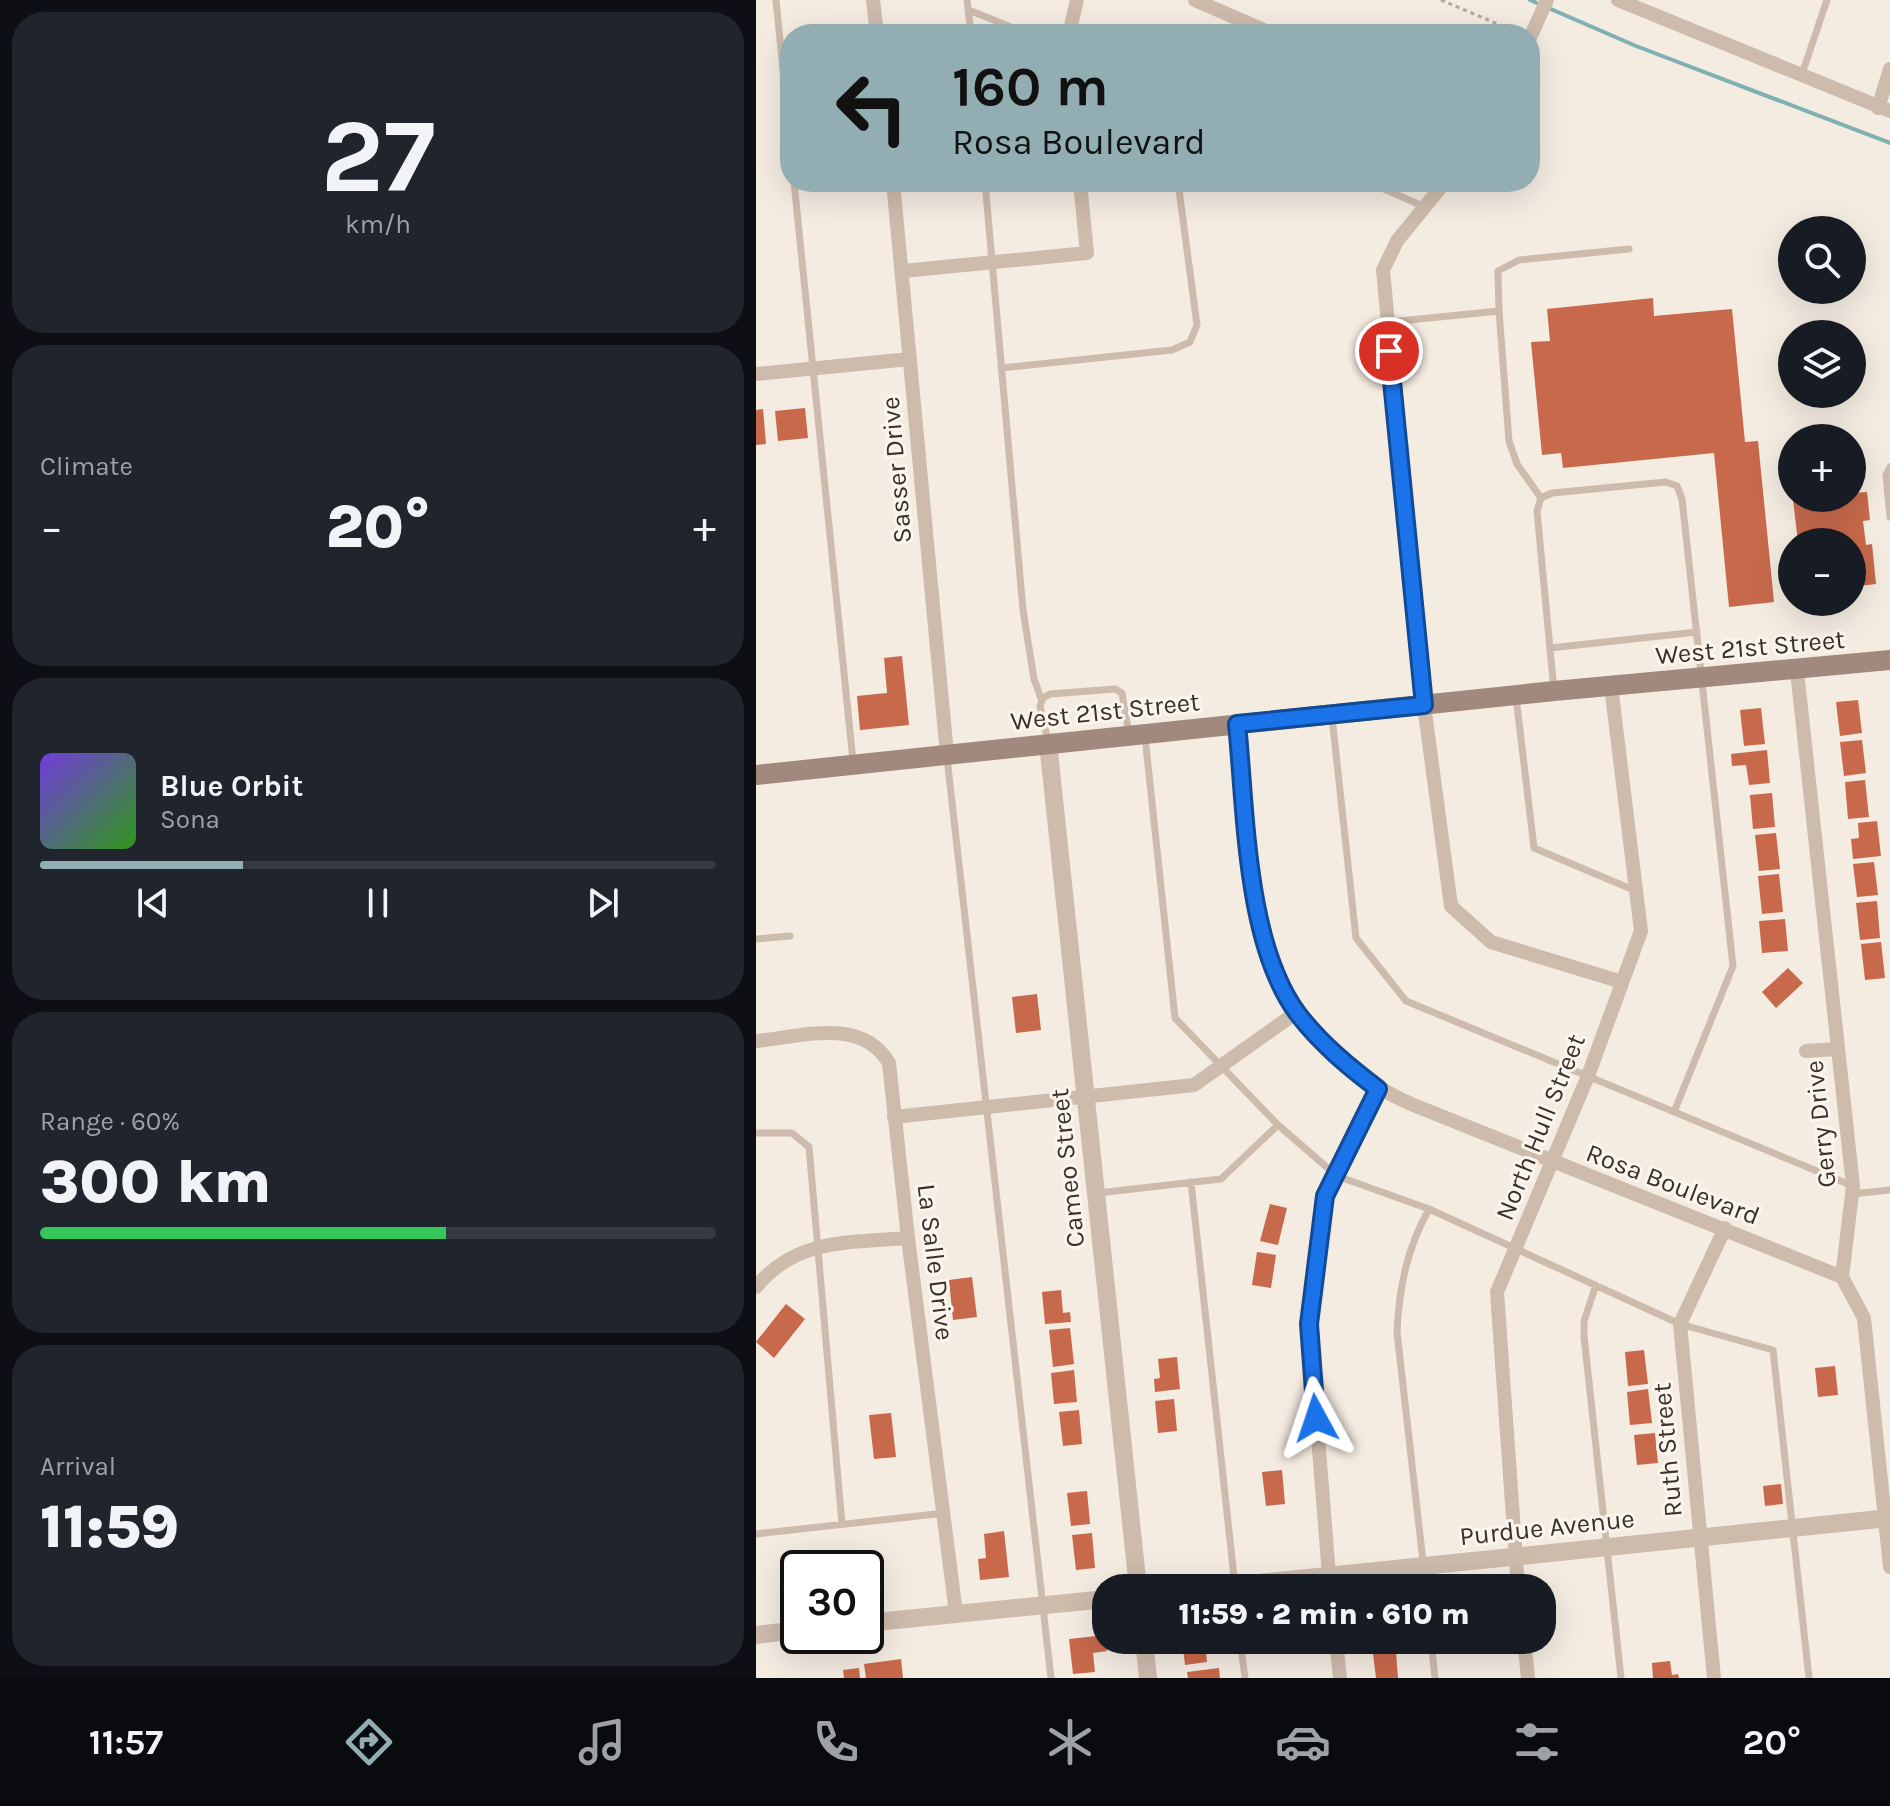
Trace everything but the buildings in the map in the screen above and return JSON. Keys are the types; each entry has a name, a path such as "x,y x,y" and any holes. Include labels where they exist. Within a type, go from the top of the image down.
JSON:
{"main road":[{"name":"West 21st Street","path":"756,775 1554,691 1702,676 1797,671 1890,660"}],"street":[{"path":"873,0 876,24"},
{"path":"1071,24 1077,0"},
{"path":"1195,0 1250,24"},
{"path":"1536,24 1547,0"},
{"path":"1618,0 1884,110 1890,69"},
{"name":"Sasser Drive","path":"894,192 947,754"},
{"path":"903,271 1087,253 1081,192"},
{"path":"1437,192 1397,241 1383,270 1424,705 1451,906 1491,942 1622,982"},
{"path":"756,374 910,359"},
{"name":"Gerry Drive","path":"1797,671 1853,1190 1842,1277"},
{"name":"North Hull Street","path":"1517,1574 1497,1292 1588,1076 1641,931 1611,686"},
{"name":"Rosa Boulevard","path":"1237,724 1258,922 1275,971 1297,1012 1346,1065 1378,1089 1550,1163 1725,1228 1842,1277"},
{"name":"Cameo Street","path":"1048,743 1137,1574"},
{"path":"894,1117 1194,1085 1297,1012"},
{"name":"La Salle Drive","path":"756,1041 852,1032 871,1040 889,1063 956,1613"},
{"path":"1806,1051 1837,1049"},
{"path":"1329,1574 1309,1324 1325,1196 1378,1089"},
{"name":"Ruth Street","path":"1714,1678 1698,1537 1680,1324 1725,1228"},
{"path":"756,1287 782,1262 816,1247 908,1238"},
{"path":"1842,1277 1864,1318 1888,1518 1890,1567"},
{"name":"Purdue Avenue","path":"1373,1574 1423,1566 1888,1518"},
{"path":"884,1621 1092,1600"},
{"path":"756,1635 780,1632"},
{"path":"1145,1654 1148,1678"},
{"path":"1337,1654 1340,1678"},
{"path":"1525,1654 1528,1678"}],"lane":[{"path":"776,0 780,40"},
{"path":"967,0 970,24"},
{"path":"1802,76 1827,0"},
{"path":"969,10 1003,24"},
{"path":"795,192 854,765"},
{"path":"986,192 1023,610 1048,743"},
{"path":"1001,368 1172,350 1190,342 1197,325 1179,192"},
{"path":"1391,192 1425,207"},
{"path":"1541,498 1517,464 1509,441 1498,271 1519,260 1629,249"},
{"path":"1387,322 1499,311"},
{"path":"1890,467 1886,475 1890,517"},
{"path":"1554,691 1537,511 1541,498 1552,493 1666,482 1677,486 1682,499 1733,966 1674,1112"},
{"path":"1550,648 1697,632"},
{"path":"1042,701 1050,694 1115,689 1122,693 1137,734 1175,1018 1278,1125 1337,1176 1429,1209 1680,1324 1773,1350 1809,1678"},
{"path":"1515,695 1534,848 1636,891"},
{"path":"1332,715 1356,938 1406,1001 1853,1190 1890,1190"},
{"path":"947,754 1051,1678"},
{"path":"756,939 790,936"},
{"path":"1096,1193 1221,1179 1278,1125"},
{"path":"757,1134 792,1133 809,1147 842,1524"},
{"path":"1191,1182 1234,1574"},
{"path":"1424,1574 1397,1332 1401,1284 1417,1231 1429,1209"},
{"path":"1596,1285 1584,1321 1584,1336 1621,1678"},
{"path":"756,1534 945,1513"},
{"path":"1242,1654 1245,1678"},
{"path":"1432,1654 1435,1678"}],"path":[{"path":"1441,0 1497,24"}],"waterway":[{"path":"1530,0 1636,46 1890,143"}],"route":[{"path":"1316,1418 1309,1324 1325,1196 1378,1089 1346,1065 1297,1012 1270,958 1258,922 1237,724 1424,705 1389,351"}]}
